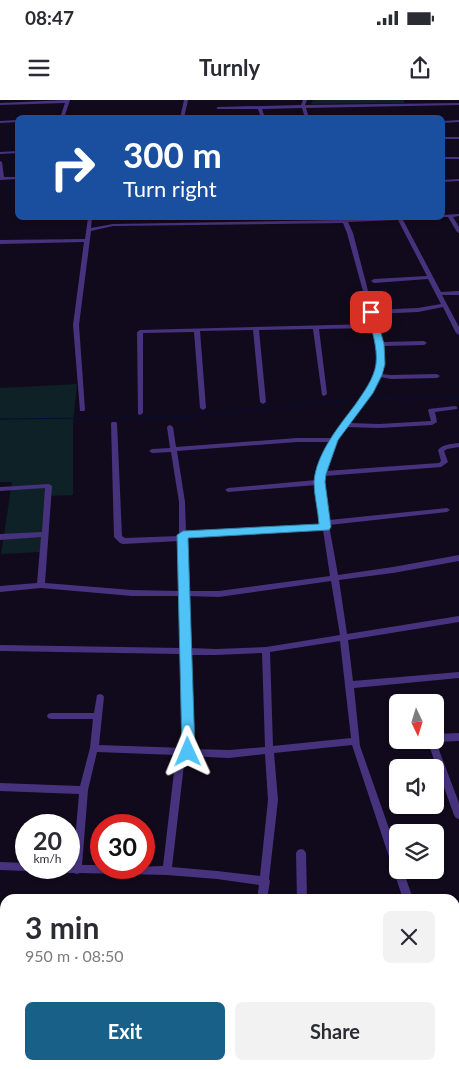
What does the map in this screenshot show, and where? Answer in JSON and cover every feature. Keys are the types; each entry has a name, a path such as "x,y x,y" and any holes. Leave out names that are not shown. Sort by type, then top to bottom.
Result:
{"street":[{"path":"183,115 186,100"},
{"path":"305,100 303,106 306,115"},
{"path":"0,104 68,101 63,115"},
{"path":"218,108 459,104"},
{"path":"260,107 261,115"},
{"path":"0,122 15,121"},
{"path":"445,122 459,121"},
{"path":"445,138 459,138"},
{"path":"0,153 15,152"},
{"path":"445,158 459,158"},
{"path":"0,162 1,179 15,178"},
{"path":"445,181 459,180"},
{"path":"445,216 459,215"},
{"path":"450,216 459,231"},
{"path":"82,410 76,325 90,220"},
{"path":"88,230 113,225 304,220"},
{"path":"343,220 350,233 380,344 381,364 378,375 368,393 333,440 320,478 325,525 344,636 355,740 382,826 406,894"},
{"path":"401,220 459,332"},
{"path":"0,242 87,240"},
{"path":"374,281 430,277"},
{"path":"439,294 459,293"},
{"path":"371,312 418,310 444,305"},
{"path":"140,413 140,332 375,326"},
{"path":"316,327 324,394"},
{"path":"256,329 263,402"},
{"path":"197,330 204,408"},
{"path":"380,344 424,343"},
{"path":"378,375 391,377 438,376"},
{"path":"343,425 379,426 432,423 434,422 432,410 455,408"},
{"path":"114,423 120,540 325,525 447,510"},
{"path":"167,871 185,752 186,651 182,502 170,427"},
{"path":"152,451 297,440 333,440"},
{"path":"228,490 441,465 445,462 442,450 445,446 459,445"},
{"path":"0,489 49,486 42,585"},
{"path":"0,537 45,534"},
{"path":"0,589 42,585 132,594 228,593 301,584 334,577 393,570 459,558"},
{"path":"0,648 186,651 266,650 459,619"},
{"path":"263,894 273,800 269,749 266,650"},
{"path":"350,685 459,675"},
{"path":"80,836 84,790 94,748 100,697"},
{"path":"52,716 98,716"},
{"path":"444,738 459,737"},
{"path":"94,748 229,754 355,740"},
{"path":"434,749 458,812"},
{"path":"0,787 84,790"},
{"path":"302,854 302,894"},
{"path":"0,866 15,867"},
{"path":"80,870 167,871 265,881"}],"green space":[{"path":"313,100 404,100 404,103 311,104"},
{"path":"77,384 73,423 73,495 46,496 41,552 1,554 12,482 0,482 0,388"}],"waterway":[{"path":"369,398 406,400 459,397"},
{"path":"0,419 185,417 356,399"}],"route":[{"path":"188,752 183,535 325,527 319,482 321,474 333,440 368,393 378,375 381,364 380,344 371,312"}]}
